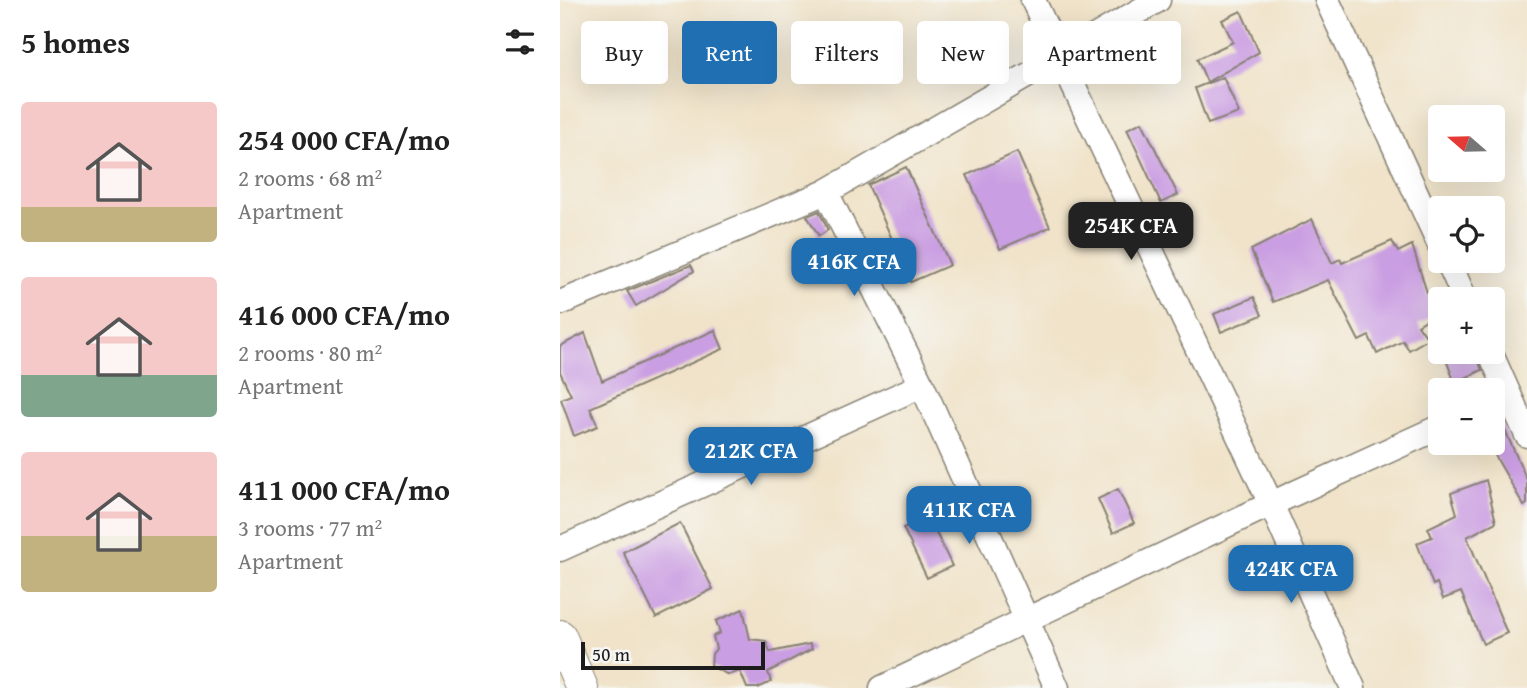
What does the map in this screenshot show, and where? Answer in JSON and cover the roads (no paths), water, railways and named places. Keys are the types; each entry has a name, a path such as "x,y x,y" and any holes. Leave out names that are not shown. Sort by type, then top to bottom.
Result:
{"street":[{"path":"1033,0 1043,21"},
{"path":"1122,21 1158,0"},
{"path":"1327,0 1428,219"},
{"path":"560,303 826,192 1023,78"},
{"path":"1072,84 1271,504 1353,688"},
{"path":"826,192 922,385 1056,688"},
{"path":"1495,364 1527,435"},
{"path":"560,549 922,385"},
{"path":"882,688 1428,432"},
{"path":"560,636 582,688"}]}
